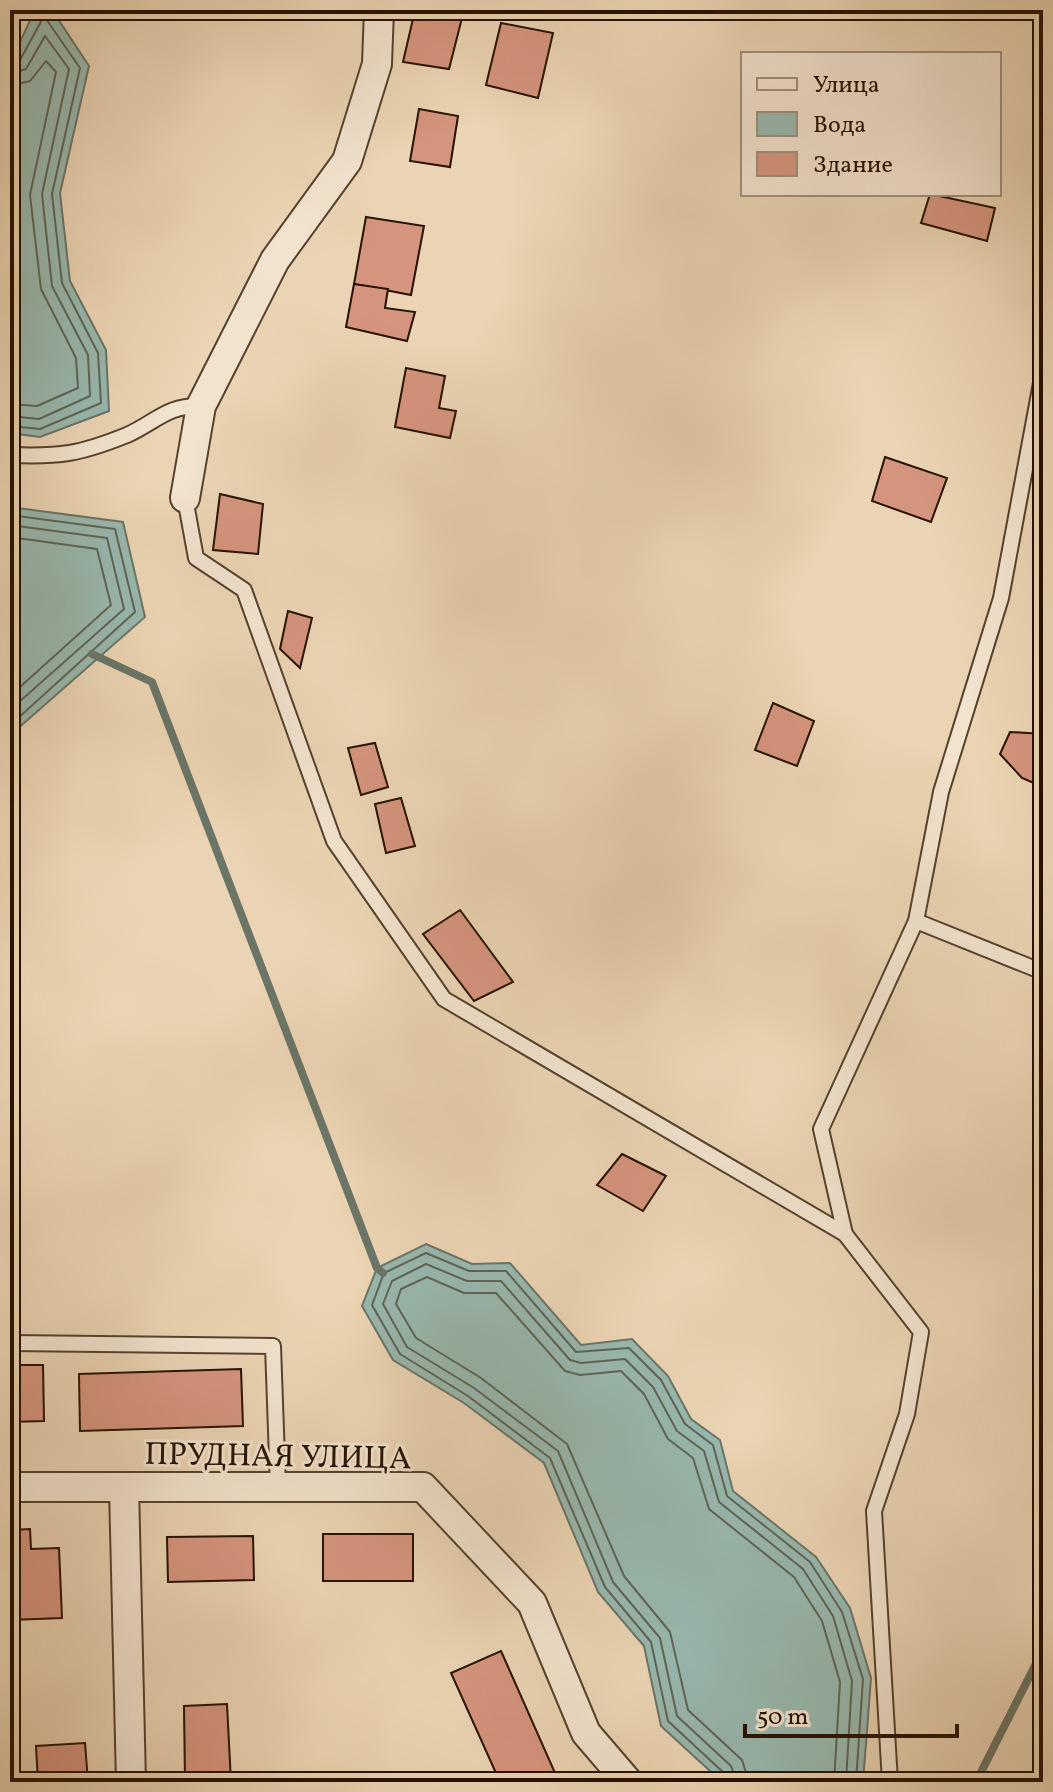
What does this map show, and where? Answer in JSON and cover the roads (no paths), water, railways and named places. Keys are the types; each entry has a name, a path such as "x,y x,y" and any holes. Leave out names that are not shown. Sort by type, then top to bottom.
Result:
{"street":[{"path":"185,498 201,406 275,260 347,161 377,64 379,10"},
{"name":"ПРУДНАЯ УЛИЦА","path":"10,1487 423,1487 532,1603 586,1733 628,1782"},
{"path":"124,1487 131,1782"}],"lane":[{"path":"845,1234 821,1129 916,921 941,792 1001,598 1043,372"},
{"path":"10,455 64,457 130,434 178,405 201,406"},
{"path":"185,498 196,558 244,590 334,841 444,999 845,1234 921,1332 907,1414 874,1511 890,1782"},
{"path":"916,921 1043,972"},
{"path":"10,1343 273,1346 278,1487"}],"water":[{"path":"35,10 52,10 89,66 60,193 70,281 106,350 109,411 40,437 10,433 10,63"},
{"path":"10,507 123,522 145,617 16,730 10,727"},
{"path":"426,1244 472,1264 510,1263 581,1345 632,1339 668,1376 691,1419 720,1440 733,1491 816,1557 850,1608 871,1678 863,1782 722,1782 661,1726 644,1646 598,1592 544,1463 464,1403 393,1360 362,1306 377,1268"}],"waterway":[{"path":"92,654 152,682 377,1268 383,1273"},
{"path":"976,1782 1043,1650"}]}
